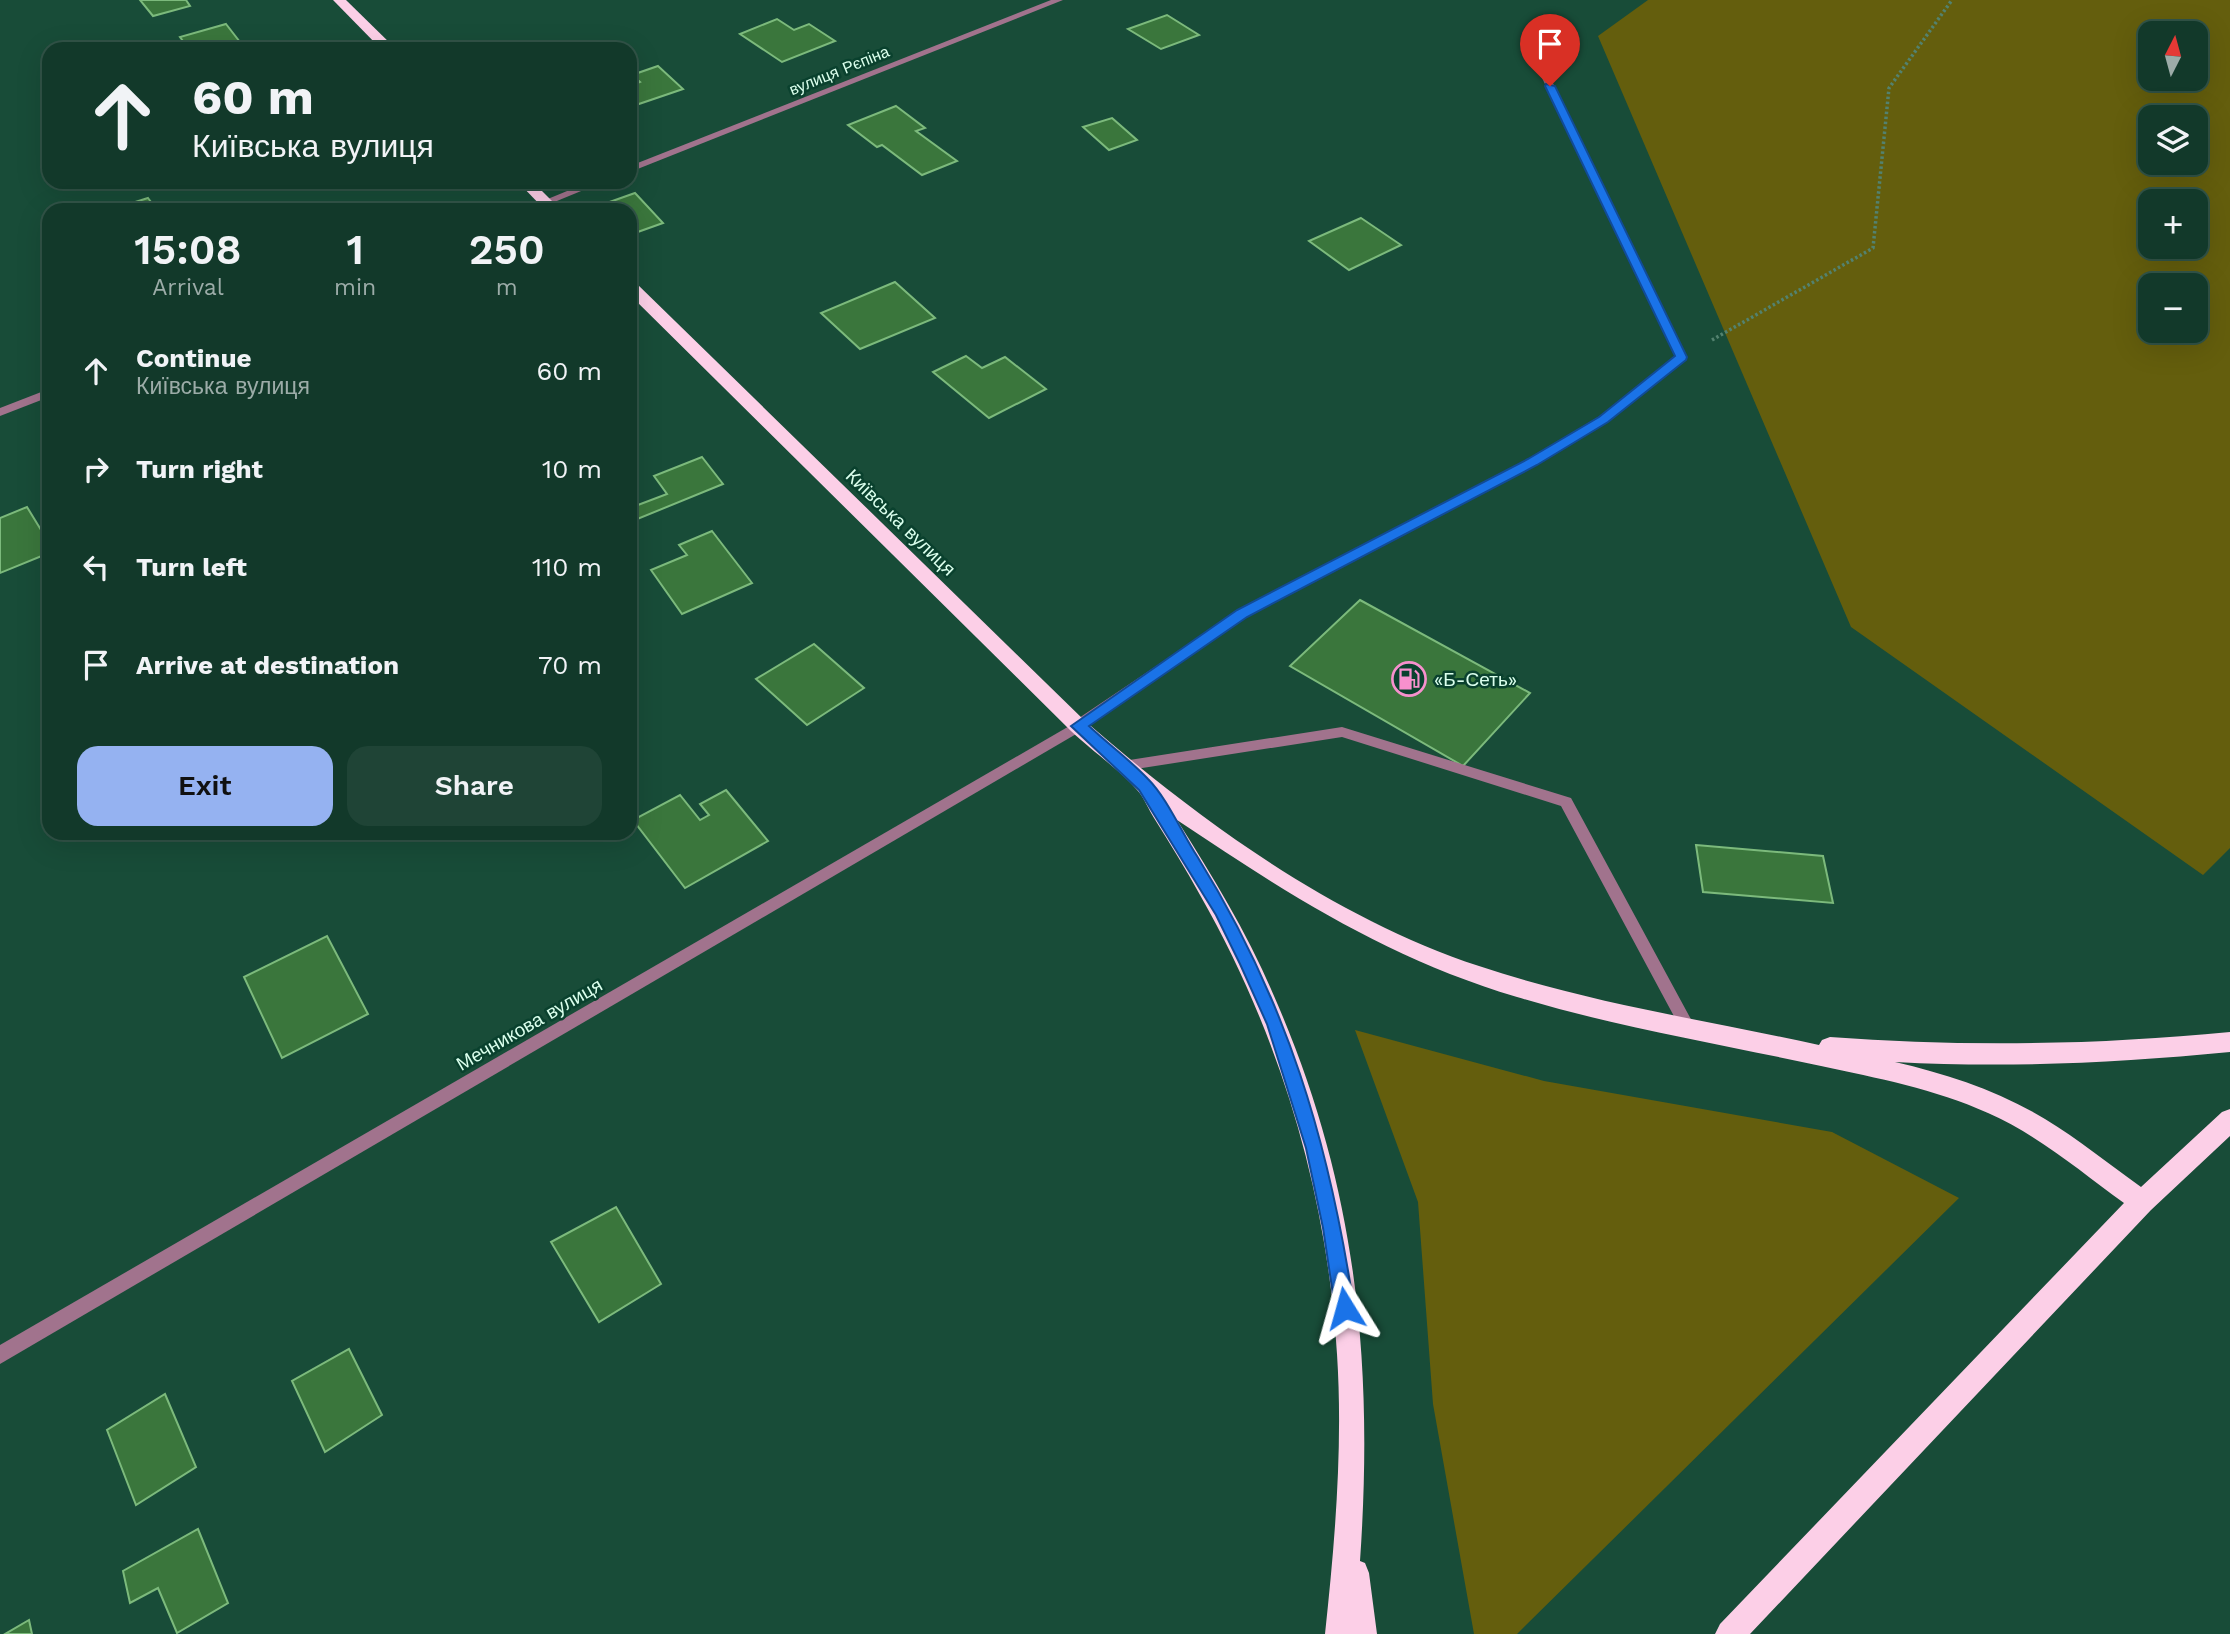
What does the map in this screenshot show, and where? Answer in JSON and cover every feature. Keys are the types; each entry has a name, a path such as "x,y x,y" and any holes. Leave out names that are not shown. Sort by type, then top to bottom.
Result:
{"highway":[{"path":"339,0 382,42"},
{"path":"531,189 546,203"},
{"name":"Київська вулиця","path":"637,293 1078,726 1145,785"},
{"path":"1145,785 1285,881 1346,916 1473,973 1618,1014 1934,1083 2020,1116 2142,1202"},
{"path":"1145,785 1222,910 1275,1024 1296,1082 1315,1148 1333,1228 1345,1308 1352,1399 1350,1490 1340,1634"},
{"path":"1688,1028 1789,1043 1946,1053 2091,1054 2230,1042"},
{"path":"1730,1634 2142,1202 2230,1120"},
{"path":"1350,1490 1362,1634"}],"street":[{"name":"вулиця Рєпіна","path":"637,166 1059,0"},
{"path":"1526,36 1681,357"},
{"path":"555,203 584,189"},
{"name":"Мечникова вулиця","path":"0,1355 1078,726 1242,614 1532,462 1604,419 1681,357"},
{"path":"0,412 42,396"},
{"path":"1124,766 1342,732 1566,802 1688,1028"}],"path":[{"path":"1681,357 1873,248 1889,88 1952,0"}],"shaded area":[{"path":"1648,0 2230,0 2230,848 2203,875 1851,627 1598,36"},
{"path":"1355,1030 1544,1081 1832,1132 1959,1198 1517,1634 1474,1634 1433,1404 1418,1202"}],"building":[{"path":"140,0 186,0 190,6 153,16"},
{"path":"1167,15 1199,35 1161,49 1128,29"},
{"path":"777,19 794,30 809,24 835,41 782,62 740,34"},
{"path":"226,24 240,42 184,42 180,37"},
{"path":"658,66 683,89 637,105 637,83 640,82 637,73"},
{"path":"896,106 925,128 916,131 957,161 922,175 882,145 877,147 848,125"},
{"path":"1112,118 1137,140 1109,150 1083,127"},
{"path":"635,193 663,223 637,232 637,203 607,203"},
{"path":"148,198 152,203 132,203"},
{"path":"1361,218 1401,245 1349,270 1309,241"},
{"path":"895,282 935,318 860,349 821,313"},
{"path":"966,356 982,368 1005,357 1046,389 989,418 933,372"},
{"path":"702,457 723,484 637,519 637,505 667,494 654,476"},
{"path":"27,507 42,532 42,556 0,573 0,518"},
{"path":"712,531 752,583 682,614 651,570 687,555 679,545"},
{"name":"«Б-Сеть»","path":"1360,600 1530,693 1463,766 1290,666"},
{"path":"814,644 864,688 807,725 756,679"},
{"path":"726,790 768,841 685,888 637,825 637,818 680,795 700,820 709,815 700,804"},
{"path":"1696,845 1823,856 1833,903 1703,892"},
{"path":"327,936 368,1014 282,1058 244,977"},
{"path":"616,1207 661,1284 599,1322 551,1242"},
{"path":"349,1349 382,1415 325,1452 292,1381"},
{"path":"165,1394 196,1467 136,1505 107,1430"},
{"path":"198,1529 228,1603 177,1633 158,1588 130,1603 123,1571"},
{"path":"29,1620 32,1634 5,1634"}],"place":[{"name":"«Б-Сеть»","path":"1409,679"}],"route":[{"path":"1345,1308 1333,1228 1315,1148 1296,1082 1249,964 1222,910 1145,785 1078,726 1242,614 1532,462 1604,419 1681,357 1550,86"}]}
